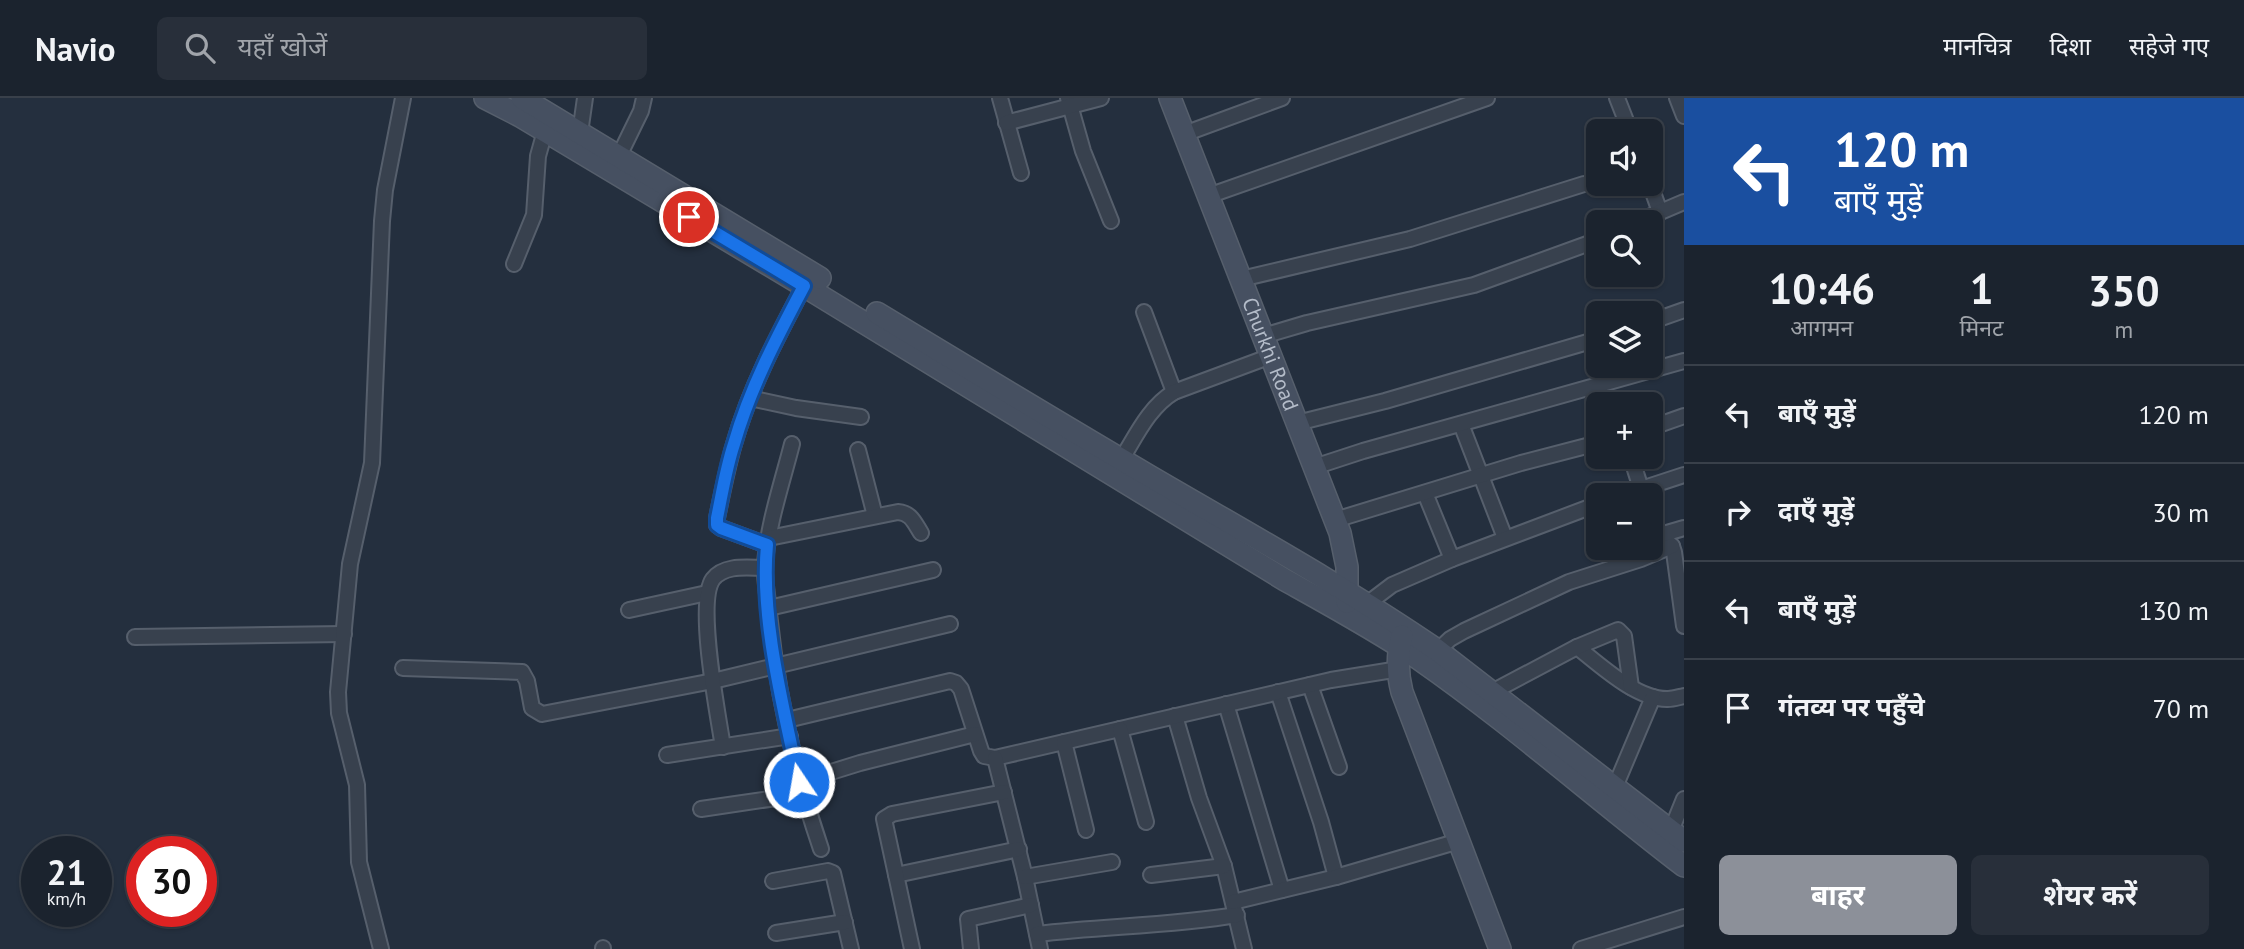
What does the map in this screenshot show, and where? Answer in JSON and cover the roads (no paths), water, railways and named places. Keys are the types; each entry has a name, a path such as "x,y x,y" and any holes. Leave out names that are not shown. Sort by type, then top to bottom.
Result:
{"street":[{"path":"382,949 359,862 357,785 339,713 338,692 350,564 372,463 382,220 385,190 403,98"},
{"path":"485,98 526,104 580,133 1121,460 1348,592 1367,604 1401,637 1492,692 1677,836 1684,799"},
{"path":"580,133 585,98"},
{"path":"619,156 644,98"},
{"path":"1000,98 1021,173"},
{"path":"1006,123 1069,102 1101,98"},
{"name":"Churkhi Road","path":"1170,98 1335,520 1344,551 1348,592 1345,613"},
{"path":"1184,134 1282,98"},
{"path":"1208,196 1487,98"},
{"path":"1618,98 1626,119"},
{"path":"1677,98 1684,116"},
{"path":"1069,102 1083,152 1111,222"},
{"path":"526,104 545,131 1285,580 1345,613 1401,637"},
{"path":"514,264 534,215 538,156 545,131"},
{"path":"1241,279 1410,239 1584,184"},
{"path":"1663,211 1684,202"},
{"path":"1263,336 1307,323 1474,285 1586,244"},
{"path":"804,286 768,354 733,444 717,525 768,541 875,516 905,512 921,533"},
{"path":"1663,317 1684,310"},
{"path":"1144,312 1174,392"},
{"path":"1297,423 1385,401 1586,342"},
{"path":"1121,460 1154,408 1174,392 1270,356"},
{"path":"1314,467 1684,361"},
{"path":"750,398 861,417"},
{"path":"1663,423 1684,416"},
{"path":"1461,424 1505,538"},
{"path":"792,444 768,541 765,568 776,666 801,788 821,849"},
{"path":"1335,520 1586,446"},
{"path":"858,450 875,516"},
{"path":"1663,484 1684,475"},
{"path":"1425,493 1452,559"},
{"path":"1367,604 1392,585 1505,538 1586,508"},
{"path":"1663,534 1684,528"},
{"path":"1663,538 1672,546 1680,564 1683,616"},
{"path":"1431,657 1464,631 1569,582 1672,546"},
{"path":"723,747 706,614 707,593 712,580 720,572 740,567 765,568"},
{"path":"769,608 933,570"},
{"path":"629,610 707,593"},
{"path":"403,668 522,673 527,681 532,708 542,714 713,681 950,624"},
{"path":"1492,692 1577,647 1618,630 1622,632 1631,687"},
{"path":"135,637 344,634"},
{"path":"1401,637 1399,670 1402,692 1459,841 1495,948"},
{"path":"1577,647 1631,687 1653,697 1669,700 1684,696"},
{"path":"1431,657 1477,701 1684,866"},
{"path":"787,720 950,681 956,683 961,690 985,756 995,758 1310,685 1399,670"},
{"path":"1310,685 1339,767"},
{"path":"1278,692 1321,822 1336,877"},
{"path":"1615,787 1653,697"},
{"path":"1226,704 1282,890"},
{"path":"1175,716 1199,798 1224,866 1244,949"},
{"path":"1120,729 1146,822"},
{"path":"701,809 801,788 860,762 975,734"},
{"path":"667,755 790,736"},
{"path":"1064,742 1086,830"},
{"path":"995,758 1039,942 1116,926 1168,924 1235,908 1282,890 1459,841"},
{"path":"912,949 884,819 1004,792"},
{"path":"896,875 1018,849"},
{"path":"1025,877 1112,862"},
{"path":"1151,875 1224,866"},
{"path":"773,881 828,871 833,873 851,949"},
{"path":"971,949 967,923 971,917 1031,905"},
{"path":"1581,949 1684,917"},
{"path":"776,933 845,922"}]}
